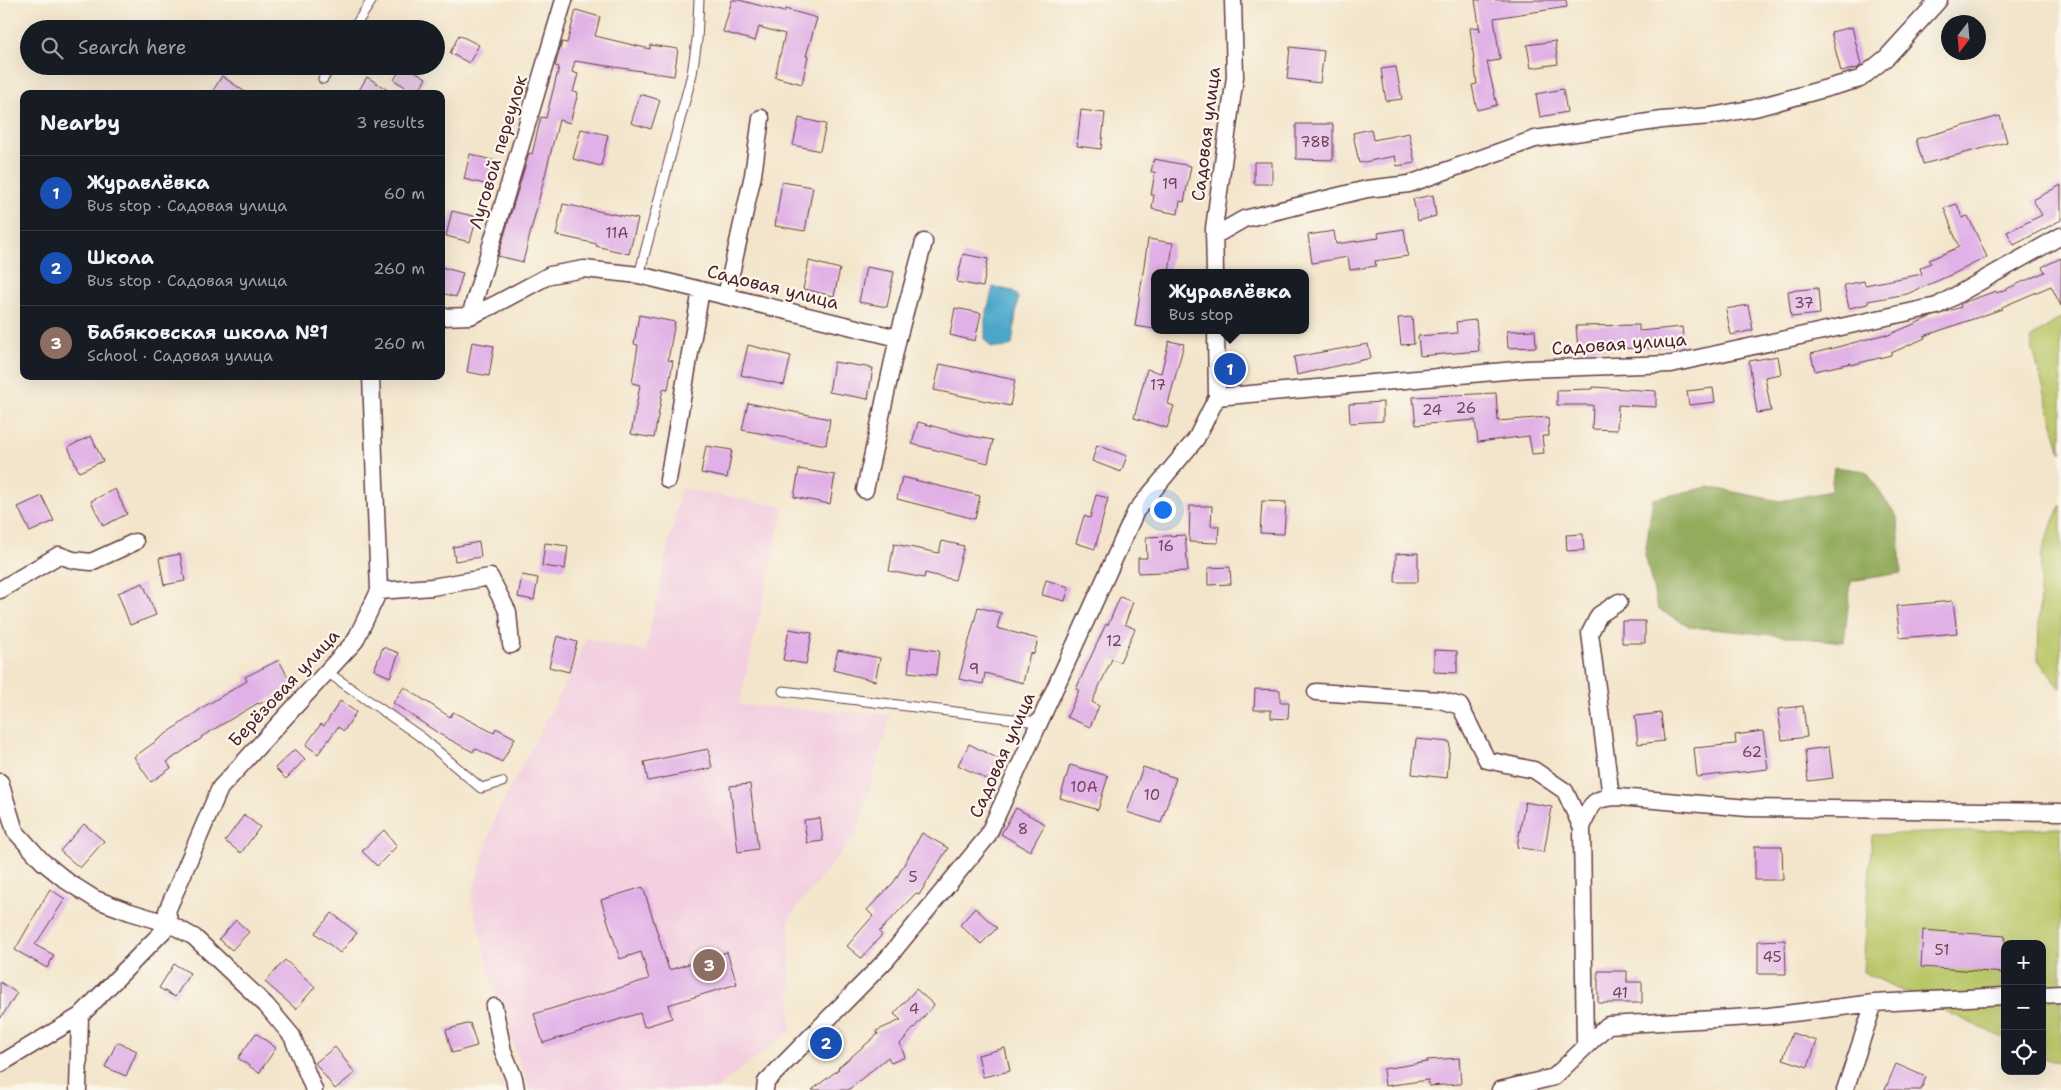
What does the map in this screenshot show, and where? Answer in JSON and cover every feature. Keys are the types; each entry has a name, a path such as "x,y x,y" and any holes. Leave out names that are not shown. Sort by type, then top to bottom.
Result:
{"street":[{"name":"Луговой переулок","path":"470,316 564,0"},
{"name":"Садовая улица","path":"1215,269 1214,236 1235,77 1234,0"},
{"path":"1214,236 1244,220 1367,189 1409,184 1535,139 1662,120 1711,116 1755,108 1860,78 1887,57 1940,0"},
{"path":"726,296 753,175 761,118"},
{"name":"Садовая улица","path":"1218,397 1527,369 1671,364 1937,306 2061,236"},
{"path":"865,490 898,338 924,242"},
{"path":"445,317 470,316 550,275 584,269 639,274"},
{"name":"Садовая улица","path":"639,274 898,338"},
{"path":"668,480 701,290"},
{"name":"Садовая улица","path":"763,1087 887,959 987,837 1136,511 1196,439 1218,397 1216,334"},
{"name":"Берёзовая улица","path":"170,924 167,911 220,788 356,641 379,591 371,380"},
{"path":"0,590 59,555 73,560 91,562 136,542"},
{"path":"379,591 432,587 490,577 508,612 511,645"},
{"path":"1611,797 1590,633 1599,615 1619,602"},
{"path":"1316,692 1440,700 1460,706 1487,760 1534,770 1564,791 1582,828"},
{"path":"0,782 15,831 42,861 68,882 95,899 170,924 194,937 266,1005 292,1036 314,1090"},
{"path":"1585,1047 1582,828 1590,806 1600,798 1611,797 1748,808 2061,812"},
{"path":"0,1064 80,1016 170,924"},
{"path":"2046,995 2061,994"},
{"path":"1500,1090 1554,1077 1608,1025 1769,1016 1874,1003 2001,996"},
{"path":"1845,1090 1874,1003"},
{"path":"494,1007 503,1050 514,1078 516,1090"},
{"path":"78,1090 80,1016"}],"lane":[{"path":"359,20 372,0"},
{"path":"639,274 692,74 697,40 698,0"},
{"path":"323,79 325,75"},
{"path":"327,672 421,737 481,788 502,782"},
{"path":"783,691 1038,722"}],"shaded area":[{"path":"681,488 784,507 739,705 890,715 857,832 789,918 791,1031 714,1090 530,1090 495,992 471,898 496,815 566,683 586,638 645,652"}],"green space":[{"path":"2061,317 2061,453 2030,339"},
{"path":"1834,467 1866,471 1898,518 1901,573 1851,581 1844,642 1691,627 1658,609 1645,554 1653,499 1708,487 1780,501 1831,491"},
{"path":"2061,505 2061,689 2038,660 2041,556 2053,521"},
{"path":"2061,828 2061,1064 2046,1058 2046,940 2001,940 2001,1037 1863,972 1872,835"}],"water":[{"path":"993,287 1013,291 1018,297 1012,345 1002,348 991,347 985,340 985,320"}],"building":[{"path":"732,0 739,0 784,12 785,9 817,18 806,56 808,56 802,84 775,77 785,34 759,27 755,41 723,32"},
{"path":"1475,0 1566,0 1567,7 1494,18 1500,60 1487,62 1497,105 1477,110 1472,85 1477,84 1470,28 1479,27 1480,31"},
{"path":"576,10 600,17 595,36 650,49 650,45 678,49 674,76 575,61 572,72 578,74 573,92 578,93 570,123 559,120 523,262 498,256 529,153 532,154 541,117 546,118 559,67 555,66 562,42 567,43"},
{"path":"1852,27 1861,65 1858,68 1841,72 1831,32"},
{"path":"459,35 479,45 469,63 450,53"},
{"path":"1555,41 1558,64 1531,68 1527,45"},
{"path":"1290,47 1324,51 1320,83 1287,79"},
{"path":"1396,67 1402,99 1386,101 1381,69"},
{"path":"397,75 421,75 426,78 419,90 410,90 394,80"},
{"path":"222,76 242,90 213,90"},
{"path":"367,77 388,90 359,90"},
{"path":"1563,89 1567,112 1540,117 1536,94"},
{"path":"640,94 660,100 651,129 631,123"},
{"path":"1081,110 1105,113 1101,149 1077,146"},
{"path":"2000,116 2007,142 1923,164 1916,139"},
{"path":"799,118 826,124 820,151 793,145"},
{"path":"1296,124 1333,124 1333,160 1296,159"},
{"path":"581,129 608,135 601,166 573,159"},
{"path":"1371,129 1373,140 1409,133 1415,163 1397,166 1395,156 1359,163 1353,133"},
{"path":"470,154 495,161 489,185 464,179"},
{"path":"1154,159 1191,166 1184,202 1180,201 1178,214 1152,209 1154,195 1151,195 1155,172 1151,172"},
{"path":"1254,162 1272,162 1272,184 1254,184"},
{"path":"782,182 813,187 805,231 775,226"},
{"path":"2061,185 2061,220 2014,245 2007,232 2042,215 2033,200"},
{"path":"1433,195 1436,216 1418,221 1413,199"},
{"path":"563,204 638,219 629,254 596,246 597,244 556,235"},
{"path":"1957,204 1962,218 1968,216 1987,257 1907,294 1868,301 1868,304 1849,308 1844,285 1864,281 1865,285 1922,274 1920,268 1931,263 1929,260 1959,247 1944,208"},
{"path":"452,211 477,217 470,242 446,236"},
{"path":"1404,229 1408,256 1375,261 1376,266 1350,270 1348,257 1312,263 1308,235 1334,231 1336,244 1379,238 1378,233"},
{"path":"1148,239 1173,243 1170,269 1151,269 1151,328 1135,326"},
{"path":"963,254 988,259 983,287 957,282"},
{"path":"2061,258 2061,306 2051,286 2002,307 2002,309 1924,336 1925,338 1891,353 1891,355 1851,365 1851,363 1815,371 1811,354 1886,334 1886,336 1928,318 1961,307 1960,305 1965,302 1996,291 1997,293 2045,272 2042,267"},
{"path":"809,261 840,269 834,296 803,289"},
{"path":"866,267 894,272 887,307 859,302"},
{"path":"445,268 463,273 456,297 445,294"},
{"path":"1818,288 1820,314 1791,317 1788,291"},
{"path":"1748,305 1753,330 1731,335 1726,309"},
{"path":"955,308 981,313 975,341 950,335"},
{"path":"639,315 675,322 668,360 673,361 668,390 663,389 654,438 631,434 640,385 632,383 638,345 634,344"},
{"path":"1412,317 1414,344 1401,345 1398,318"},
{"path":"1476,320 1479,351 1420,356 1418,336 1457,333 1456,322"},
{"path":"1639,325 1639,331 1682,327 1684,345 1654,348 1578,349 1576,326"},
{"path":"1535,330 1536,347 1508,348 1507,331"},
{"path":"1169,341 1184,344 1168,404 1174,406 1167,428 1134,418 1147,369 1161,373"},
{"path":"472,342 494,346 489,376 467,372"},
{"path":"1368,344 1371,358 1297,375 1294,357"},
{"path":"748,345 791,356 784,385 741,375"},
{"path":"1778,356 1781,374 1765,377 1771,411 1757,413 1749,361"},
{"path":"834,362 873,368 868,399 829,392"},
{"path":"940,364 1015,380 1010,406 934,390"},
{"path":"1593,387 1656,391 1656,407 1618,405 1617,430 1592,429 1593,405 1557,405 1557,390 1593,389"},
{"path":"1713,388 1715,402 1689,405 1687,391"},
{"path":"1496,393 1498,421 1548,417 1549,436 1542,436 1544,453 1532,454 1529,436 1478,442 1475,420 1416,425 1413,397"},
{"path":"1383,402 1383,421 1350,423 1349,404"},
{"path":"748,403 830,419 826,445 742,430"},
{"path":"918,422 965,435 993,440 988,463 912,444"},
{"path":"91,436 103,461 79,472 68,447"},
{"path":"1097,445 1127,456 1121,472 1092,461"},
{"path":"706,446 732,450 727,478 701,473"},
{"path":"799,469 835,475 830,504 794,497"},
{"path":"902,477 980,496 975,519 897,499"},
{"path":"115,489 127,514 103,526 91,501"},
{"path":"1096,495 1108,498 1095,549 1076,543 1084,516 1090,518"},
{"path":"42,496 54,521 30,532 18,507"},
{"path":"1262,501 1286,502 1284,534 1260,533"},
{"path":"1190,506 1212,506 1211,526 1219,526 1218,543 1189,542"},
{"path":"1583,534 1584,550 1567,551 1566,535"},
{"path":"1185,535 1188,571 1138,573 1138,558 1147,558 1146,537"},
{"path":"942,541 964,546 955,580 925,573 924,578 889,571 894,544 939,553"},
{"path":"479,542 481,557 455,561 453,547"},
{"path":"545,543 568,546 565,569 542,566"},
{"path":"1418,553 1418,582 1395,582 1396,554"},
{"path":"180,554 185,581 164,585 159,558"},
{"path":"1230,567 1231,584 1208,585 1208,568"},
{"path":"522,575 538,578 534,600 518,597"},
{"path":"1046,580 1069,587 1065,601 1042,595"},
{"path":"143,583 156,615 130,625 118,593"},
{"path":"1120,597 1133,602 1125,624 1135,629 1120,662 1112,659 1092,702 1099,706 1090,727 1067,717 1079,690 1076,689"},
{"path":"1953,601 1957,633 1900,638 1896,606"},
{"path":"978,607 1001,613 997,628 1038,639 1034,654 1030,653 1023,683 985,673 983,684 959,679"},
{"path":"1622,621 1645,621 1645,643 1622,643"},
{"path":"789,629 812,633 806,664 783,660"},
{"path":"557,636 577,642 569,672 549,667"},
{"path":"383,647 399,653 390,677 374,670"},
{"path":"911,647 939,651 936,675 908,672"},
{"path":"838,650 880,658 875,681 833,670"},
{"path":"1434,650 1457,651 1457,673 1434,672"},
{"path":"279,660 293,687 258,703 201,737 167,762 171,768 151,782 134,757 205,706 247,681 245,677"},
{"path":"404,687 450,717 453,712 494,733 496,728 515,738 502,762 475,748 473,752 441,735 393,703"},
{"path":"1255,689 1280,690 1280,702 1289,702 1288,719 1271,718 1271,710 1254,710"},
{"path":"340,701 356,712 344,731 338,727 318,754 306,745 321,724 324,726"},
{"path":"1803,706 1807,737 1782,740 1778,709"},
{"path":"1661,713 1664,741 1638,744 1635,716"},
{"path":"1763,731 1768,769 1697,777 1694,748 1736,744 1735,735"},
{"path":"1416,739 1450,742 1447,778 1412,774"},
{"path":"969,744 1001,760 990,781 958,765"},
{"path":"1829,747 1833,778 1808,781 1805,750"},
{"path":"295,749 305,759 286,779 275,768"},
{"path":"708,749 712,768 648,781 644,762"},
{"path":"1070,765 1108,776 1098,810 1060,798"},
{"path":"1143,767 1176,778 1161,823 1127,812"},
{"path":"750,784 758,849 738,852 730,786"},
{"path":"1525,802 1552,807 1544,852 1517,847"},
{"path":"1016,808 1045,824 1030,851 1001,834"},
{"path":"244,815 260,827 241,853 225,841"},
{"path":"820,818 823,841 807,843 804,820"},
{"path":"84,824 104,841 80,868 60,851"},
{"path":"384,830 397,846 377,866 362,851"},
{"path":"922,833 948,848 919,895 916,893 879,932 882,935 861,958 847,946 873,916 867,910 894,882"},
{"path":"1755,846 1782,846 1783,880 1755,880"},
{"path":"643,887 669,970 727,952 737,984 668,1005 672,1018 644,1027 640,1013 543,1043 534,1014 649,979 641,952 620,959 601,900"},
{"path":"50,889 65,899 35,945 54,955 47,968 15,950"},
{"path":"975,908 997,928 981,944 960,925"},
{"path":"332,913 357,933 340,953 315,933"},
{"path":"236,920 249,932 232,950 219,939"},
{"path":"1923,930 2005,936 2005,940 2001,940 2001,973 1921,967"},
{"path":"1785,940 1786,974 1758,974 1758,941"},
{"path":"285,960 315,987 296,1009 265,982"},
{"path":"174,964 190,973 175,997 159,988"},
{"path":"1598,971 1627,971 1627,982 1642,982 1642,1003 1598,1003"},
{"path":"0,982 17,993 0,1019"},
{"path":"916,989 934,1005 900,1044 905,1057 891,1063 888,1057 848,1090 812,1090 878,1034 876,1031 901,1020 894,1014"},
{"path":"470,1023 477,1046 452,1053 446,1030"},
{"path":"256,1033 276,1048 259,1073 238,1058"},
{"path":"1792,1033 1817,1041 1808,1067 1783,1059"},
{"path":"117,1042 137,1051 126,1076 105,1067"},
{"path":"335,1047 355,1073 335,1089 315,1063"},
{"path":"1005,1048 1010,1071 983,1077 978,1055"},
{"path":"1459,1058 1461,1084 1429,1086 1428,1080 1385,1086 1383,1069 1427,1062 1427,1060"},
{"path":"1896,1064 1926,1077 1921,1090 1885,1090"}],"place":[{"name":"Журавлёвка","path":"1230,369"},
{"name":"Бабяковская школа №1","path":"709,965"},
{"name":"Школа","path":"826,1043"}]}
